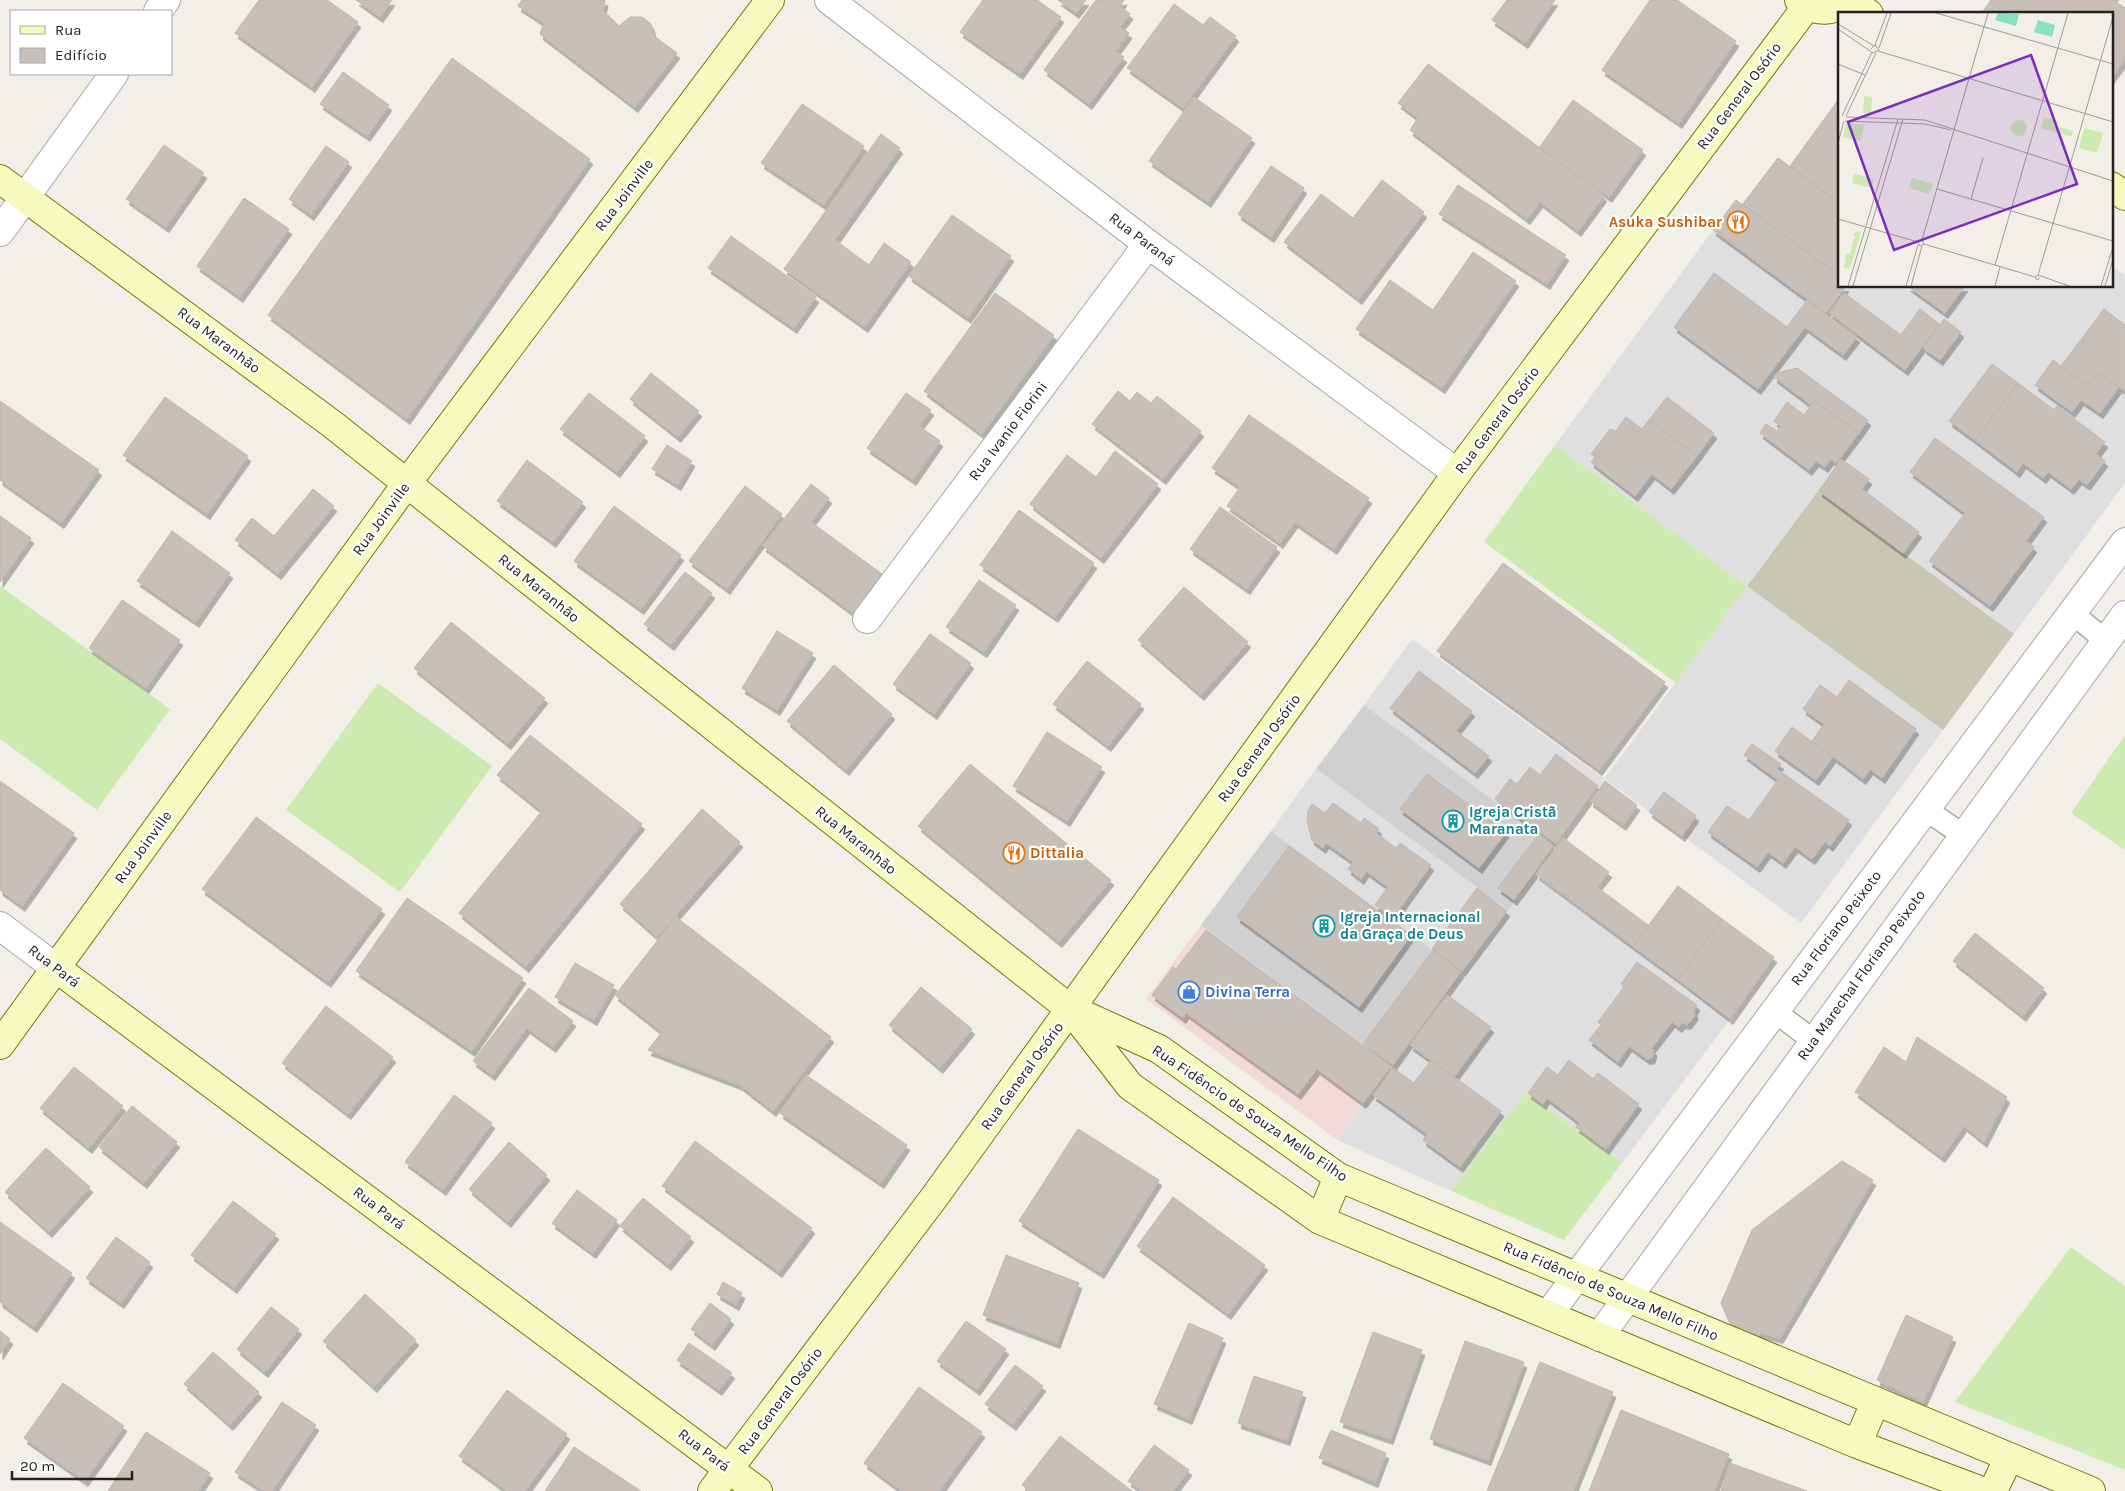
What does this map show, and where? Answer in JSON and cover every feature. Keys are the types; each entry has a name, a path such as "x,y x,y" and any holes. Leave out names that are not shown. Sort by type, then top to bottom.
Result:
{"street":[{"name":"Rua Joinville","path":"0,1045 407,483 770,0"},
{"name":"Rua Paraná","path":"829,0 1148,244 1457,473"},
{"path":"1803,3 1818,10 1829,10 1841,6 1850,0 1866,12"},
{"name":"Rua General Osório","path":"712,1491 933,1199 1457,473 1803,3"},
{"path":"0,232 113,75"},
{"name":"Rua Maranhão","path":"0,179 332,424 1070,1009"},
{"path":"2112,187 2125,196"},
{"name":"Rua Ivanio Fiorini","path":"868,618 1148,244"},
{"name":"Rua Floriano Peixoto","path":"1548,1315 2125,542"},
{"name":"Rua Marechal Floriano Peixoto","path":"1599,1337 2125,615"},
{"name":"Rua Pará","path":"0,926 758,1491"},
{"path":"1070,1009 1130,1086 1320,1220 1857,1444 1982,1491"},
{"name":"Rua Fidêncio de Souza Mello Filho","path":"1070,1009 1159,1048 1338,1177 2091,1491"},
{"path":"1320,1220 1338,1177"},
{"path":"1857,1444 1876,1402"},
{"path":"1993,1491 2009,1457"}],"lane":[{"path":"2072,613 2106,641"},
{"path":"1924,810 1964,835"},
{"path":"1774,1011 1814,1041"}],"shaded area":[{"path":"1713,230 1827,313 1846,288 2112,288 2112,267 2125,276 2125,483 2014,634 1818,491 1747,585 1943,730 1801,923 1605,779 1556,846 1364,705 1412,639 1604,779 1747,586 1555,445"},
{"path":"1818,491 2014,634 1943,730 1747,586"},
{"path":"1364,705 1556,846 1508,910 1316,769"},
{"path":"1316,769 1508,910 1533,875 1730,1019 1622,1163 1525,1092 1451,1191 1337,1140 1463,972 1271,831"},
{"path":"1271,831 1463,972 1392,1066 1201,925"},
{"path":"1201,925 1392,1066 1337,1140 1146,999"}],"green space":[{"path":"1555,445 1747,586 1676,683 1484,542"},
{"path":"0,586 170,709 97,810 0,739"},
{"path":"378,683 492,766 400,892 286,810"},
{"path":"2125,735 2125,850 2071,813"},
{"path":"1525,1092 1622,1163 1564,1240 1451,1191"},
{"path":"2071,1247 2125,1286 2125,1470 1955,1402"}],"building":[{"path":"259,0 327,0 358,22 312,87 235,33"},
{"path":"356,0 392,0 380,17"},
{"path":"522,0 605,0 603,10 619,26 630,17 642,17 651,24 654,36 677,53 635,107 540,34 544,23 518,6"},
{"path":"983,0 1037,0 1061,17 1020,74 960,32"},
{"path":"1058,0 1086,0 1076,13"},
{"path":"1096,0 1124,0 1120,6 1130,14 1120,27 1129,33 1116,51 1124,57 1089,104 1044,70"},
{"path":"1507,0 1555,0 1525,43 1492,20"},
{"path":"1650,0 1677,0 1736,41 1679,123 1602,70"},
{"path":"1991,0 2119,0 2117,3 2125,8 2125,59 2112,77 2112,12 1982,12"},
{"path":"1174,4 1203,25 1210,17 1236,36 1183,108 1127,68"},
{"path":"452,58 590,159 407,419 268,315"},
{"path":"1428,64 1604,196 1578,231 1540,202 1527,219 1410,130 1418,118 1398,103"},
{"path":"343,72 389,105 367,136 320,104"},
{"path":"1194,97 1252,138 1208,202 1149,161"},
{"path":"1573,100 1643,150 1609,197 1539,148"},
{"path":"1838,100 1838,202 1790,166"},
{"path":"802,104 864,146 824,205 761,163"},
{"path":"881,134 900,148 835,240 869,265 884,243 911,262 865,327 784,269"},
{"path":"164,145 204,173 166,227 126,199"},
{"path":"326,146 349,162 311,215 289,199"},
{"path":"1778,158 1838,202 1838,270 1836,273 1743,205"},
{"path":"1778,158 1838,202 1838,210 1807,252 1819,260 1796,291 1720,234"},
{"path":"1271,166 1304,188 1271,237 1238,214"},
{"path":"1382,180 1424,212 1359,299 1284,242 1321,194 1353,218"},
{"path":"1458,185 1566,255 1547,284 1439,214"},
{"path":"244,198 289,229 240,297 197,266"},
{"path":"1736,200 1838,274 1838,288 1845,288 1826,313 1713,230"},
{"path":"952,215 1011,256 968,318 909,276"},
{"path":"731,236 816,297 794,328 708,268"},
{"path":"1473,252 1516,281 1442,388 1356,329 1390,280 1433,310"},
{"path":"1714,273 1787,327 1807,300 1857,337 1843,355 1805,327 1758,389 1674,327"},
{"path":"1911,288 1964,288 1945,313"},
{"path":"995,293 1054,335 982,434 924,391"},
{"path":"1844,293 1901,335 1920,309 1939,324 1905,370 1829,313"},
{"path":"2104,309 2125,325 2125,391 2098,372 2088,386 2061,366"},
{"path":"1944,319 1961,332 1940,360 1923,348"},
{"path":"2053,360 2088,386 2098,372 2119,387 2100,413 2081,400 2072,412 2035,385"},
{"path":"1992,364 2018,383 1975,440 1949,421"},
{"path":"1797,368 1868,420 1859,433 1814,401 1811,405 1774,377 1777,373"},
{"path":"651,373 699,411 678,437 630,399"},
{"path":"2018,383 2054,410 2057,406 2105,442 2096,454 2105,461 2087,485 2079,479 2071,489 2048,472 2043,478 2023,463 2017,472 1975,440"},
{"path":"1118,391 1130,401 1137,392 1151,403 1157,396 1201,431 1163,479 1092,424"},
{"path":"589,393 645,436 617,472 560,429"},
{"path":"906,393 931,410 919,426 940,441 913,480 867,448"},
{"path":"165,397 248,456 207,514 123,455"},
{"path":"1667,397 1714,433 1697,456 1649,420"},
{"path":"0,401 99,470 61,523 0,480"},
{"path":"1814,401 1859,433 1836,463 1831,459 1825,467 1816,461 1809,470 1760,433 1766,424 1777,431 1781,426 1774,421 1787,402 1804,415"},
{"path":"1249,415 1369,498 1334,549 1295,522 1280,543 1227,506 1240,487 1212,468"},
{"path":"1626,417 1642,429 1649,420 1697,456 1671,489 1652,474 1635,496 1591,462 1595,457 1591,454 1610,429 1616,431"},
{"path":"1935,438 2044,517 2026,541 2034,547 1990,606 1929,561 1965,513 1910,472"},
{"path":"667,445 692,461 678,485 652,469"},
{"path":"1115,451 1158,484 1101,558 1030,504 1067,455 1096,477"},
{"path":"1841,459 1869,479 1862,489 1919,532 1903,553 1819,491"},
{"path":"527,460 583,502 553,542 497,501"},
{"path":"811,484 829,498 811,522 882,574 853,613 763,546"},
{"path":"745,486 782,514 727,589 689,561"},
{"path":"313,489 334,506 278,574 235,540 252,518 274,536"},
{"path":"614,506 681,555 641,609 574,561"},
{"path":"1220,507 1277,547 1247,589 1190,549"},
{"path":"1019,510 1094,563 1055,617 980,565"},
{"path":"0,516 31,538 0,582"},
{"path":"172,531 230,573 196,622 137,581"},
{"path":"1503,563 1665,682 1599,770 1437,651"},
{"path":"685,572 712,593 671,645 644,624"},
{"path":"979,580 1016,605 984,652 946,627"},
{"path":"1184,587 1248,642 1201,695 1138,640"},
{"path":"122,600 180,640 146,688 89,648"},
{"path":"451,622 545,698 508,744 414,668"},
{"path":"777,631 813,653 777,710 742,688"},
{"path":"930,634 971,663 934,714 893,684"},
{"path":"1087,661 1141,704 1108,746 1053,704"},
{"path":"834,665 892,714 846,770 787,721"},
{"path":"1419,671 1472,711 1456,731 1489,756 1475,773 1390,708"},
{"path":"1849,680 1916,729 1882,778 1870,769 1863,779 1812,741 1824,724 1803,709 1820,685 1837,697"},
{"path":"1792,727 1833,757 1816,780 1775,751"},
{"path":"1047,732 1102,767 1067,821 1013,786"},
{"path":"530,735 642,824 526,967 459,913 542,811 497,775"},
{"path":"1752,744 1781,764 1777,769 1849,820 1830,846 1825,842 1812,859 1795,847 1783,863 1768,852 1757,867 1708,832 1727,806 1749,820 1778,780 1744,755"},
{"path":"1556,754 1598,786 1556,844 1495,799 1510,779 1517,784 1530,767 1540,775"},
{"name":"Dittalia","path":"970,764 1111,880 1059,942 918,826"},
{"name":"Igreja Cristã Maranata","path":"1427,774 1506,832 1479,868 1400,809"},
{"path":"0,781 74,833 22,906 0,890"},
{"path":"1605,781 1637,805 1623,825 1590,801"},
{"path":"1664,792 1696,816 1682,836 1649,812"},
{"path":"1333,803 1361,823 1364,818 1379,829 1376,833 1396,848 1400,843 1431,865 1393,918 1375,905 1388,887 1366,871 1361,879 1348,869 1353,862 1326,843 1323,848 1312,840 1307,820 1308,811 1312,804 1325,813"},
{"path":"702,809 740,842 657,937 620,904"},
{"path":"256,817 382,909 328,982 202,889"},
{"path":"1539,834 1554,846 1514,900 1498,888"},
{"path":"1563,838 1609,872 1597,887 1648,925 1633,946 1536,874"},
{"name":"Igreja Internacional da Graça de Deus","path":"1289,846 1411,935 1359,1007 1237,917"},
{"path":"1678,886 1722,919 1678,979 1633,946"},
{"path":"1477,888 1507,911 1462,971 1432,949"},
{"path":"407,898 523,978 472,1051 356,971"},
{"path":"676,917 831,1037 773,1111 740,1085 648,1050 662,1032 615,995"},
{"path":"1722,919 1774,957 1730,1019 1678,979"},
{"path":"1206,930 1391,1066 1363,1103 1317,1069 1298,1094 1186,1013 1183,1018 1152,995 1173,967 1176,969"},
{"path":"1975,933 2044,988 2023,1016 1953,961"},
{"path":"1433,950 1461,972 1393,1065 1363,1044"},
{"path":"1637,962 1697,1005 1694,1010 1695,1015 1688,1024 1682,1023 1679,1027 1672,1022 1651,1049 1654,1050 1652,1058 1647,1059 1629,1046 1618,1062 1589,1040 1601,1025 1598,1022 1624,987 1621,984"},
{"path":"575,963 614,985 594,1020 555,997"},
{"path":"921,987 972,1029 940,1068 889,1025"},
{"path":"529,988 573,1021 553,1047 527,1028 492,1075 473,1061"},
{"path":"1447,995 1491,1027 1454,1077 1410,1045"},
{"path":"326,1006 393,1057 348,1114 282,1063"},
{"path":"1917,1037 2007,1097 1984,1142 1964,1126 1942,1157 1855,1092 1884,1047 1906,1062"},
{"path":"1431,1060 1501,1111 1460,1167 1423,1140 1427,1134 1373,1095 1393,1068 1414,1083"},
{"path":"1569,1060 1593,1079 1598,1073 1639,1104 1606,1149 1576,1127 1580,1123 1547,1098 1543,1104 1528,1093 1547,1067 1558,1075"},
{"path":"74,1067 123,1106 89,1148 40,1108"},
{"path":"806,1075 907,1145 881,1183 780,1113"},
{"path":"454,1095 492,1123 443,1190 405,1162"},
{"path":"132,1106 177,1142 144,1183 99,1147"},
{"path":"1078,1129 1159,1180 1101,1273 1019,1221"},
{"path":"695,1141 812,1228 779,1272 662,1186"},
{"path":"509,1142 547,1175 508,1222 469,1189"},
{"path":"46,1148 90,1187 49,1232 5,1192"},
{"path":"1842,1161 1873,1180 1780,1338 1761,1333 1755,1342 1734,1333 1721,1303 1752,1230"},
{"path":"577,1190 617,1220 593,1253 552,1223"},
{"path":"1173,1197 1265,1265 1228,1314 1137,1246"},
{"path":"643,1198 691,1237 668,1265 620,1226"},
{"path":"233,1201 276,1234 234,1288 191,1255"},
{"path":"0,1222 72,1273 34,1327 0,1302"},
{"path":"116,1237 150,1262 121,1303 86,1278"},
{"path":"1006,1255 1079,1283 1057,1343 983,1315"},
{"path":"723,1282 742,1293 736,1305 717,1294"},
{"path":"365,1294 416,1340 374,1387 323,1341"},
{"path":"710,1303 731,1319 712,1345 691,1329"},
{"path":"271,1307 299,1329 265,1372 237,1349"},
{"path":"1906,1315 1953,1337 1923,1402 1877,1380"},
{"path":"966,1321 1006,1349 977,1390 937,1361"},
{"path":"1189,1323 1223,1338 1189,1419 1154,1404"},
{"path":"0,1331 10,1339 0,1354"},
{"path":"1373,1332 1422,1350 1390,1439 1340,1422"},
{"path":"1465,1341 1524,1362 1488,1460 1430,1439"},
{"path":"689,1343 732,1373 719,1390 677,1360"},
{"path":"213,1352 259,1392 230,1425 184,1384"},
{"path":"1540,1362 1613,1392 1573,1491 1487,1491"},
{"path":"1015,1365 1043,1386 1013,1425 985,1404"},
{"path":"1254,1376 1303,1392 1287,1440 1238,1423"},
{"path":"63,1383 124,1426 85,1481 24,1438"},
{"path":"919,1387 982,1432 939,1491 902,1491 864,1463"},
{"path":"507,1390 567,1434 525,1491 507,1491 459,1456"},
{"path":"282,1402 316,1425 272,1491 264,1491 235,1472"},
{"path":"1621,1410 1729,1454 1714,1491 1589,1491"},
{"path":"1331,1430 1386,1453 1375,1482 1319,1458"},
{"path":"146,1432 210,1473 198,1491 108,1491"},
{"path":"1060,1436 1132,1491 1029,1491 1022,1485"},
{"path":"1154,1445 1189,1470 1173,1491 1142,1491 1128,1481"},
{"path":"574,1447 641,1491 545,1491"},
{"path":"1730,1463 1807,1491 1721,1491"}],"place":[{"name":"Asuka Sushibar","path":"1738,222"},
{"name":"Igreja Cristã Maranata","path":"1453,821"},
{"name":"Dittalia","path":"1014,853"},
{"name":"Igreja Internacional da Graça de Deus","path":"1324,926"},
{"name":"Divina Terra","path":"1189,992"}]}
